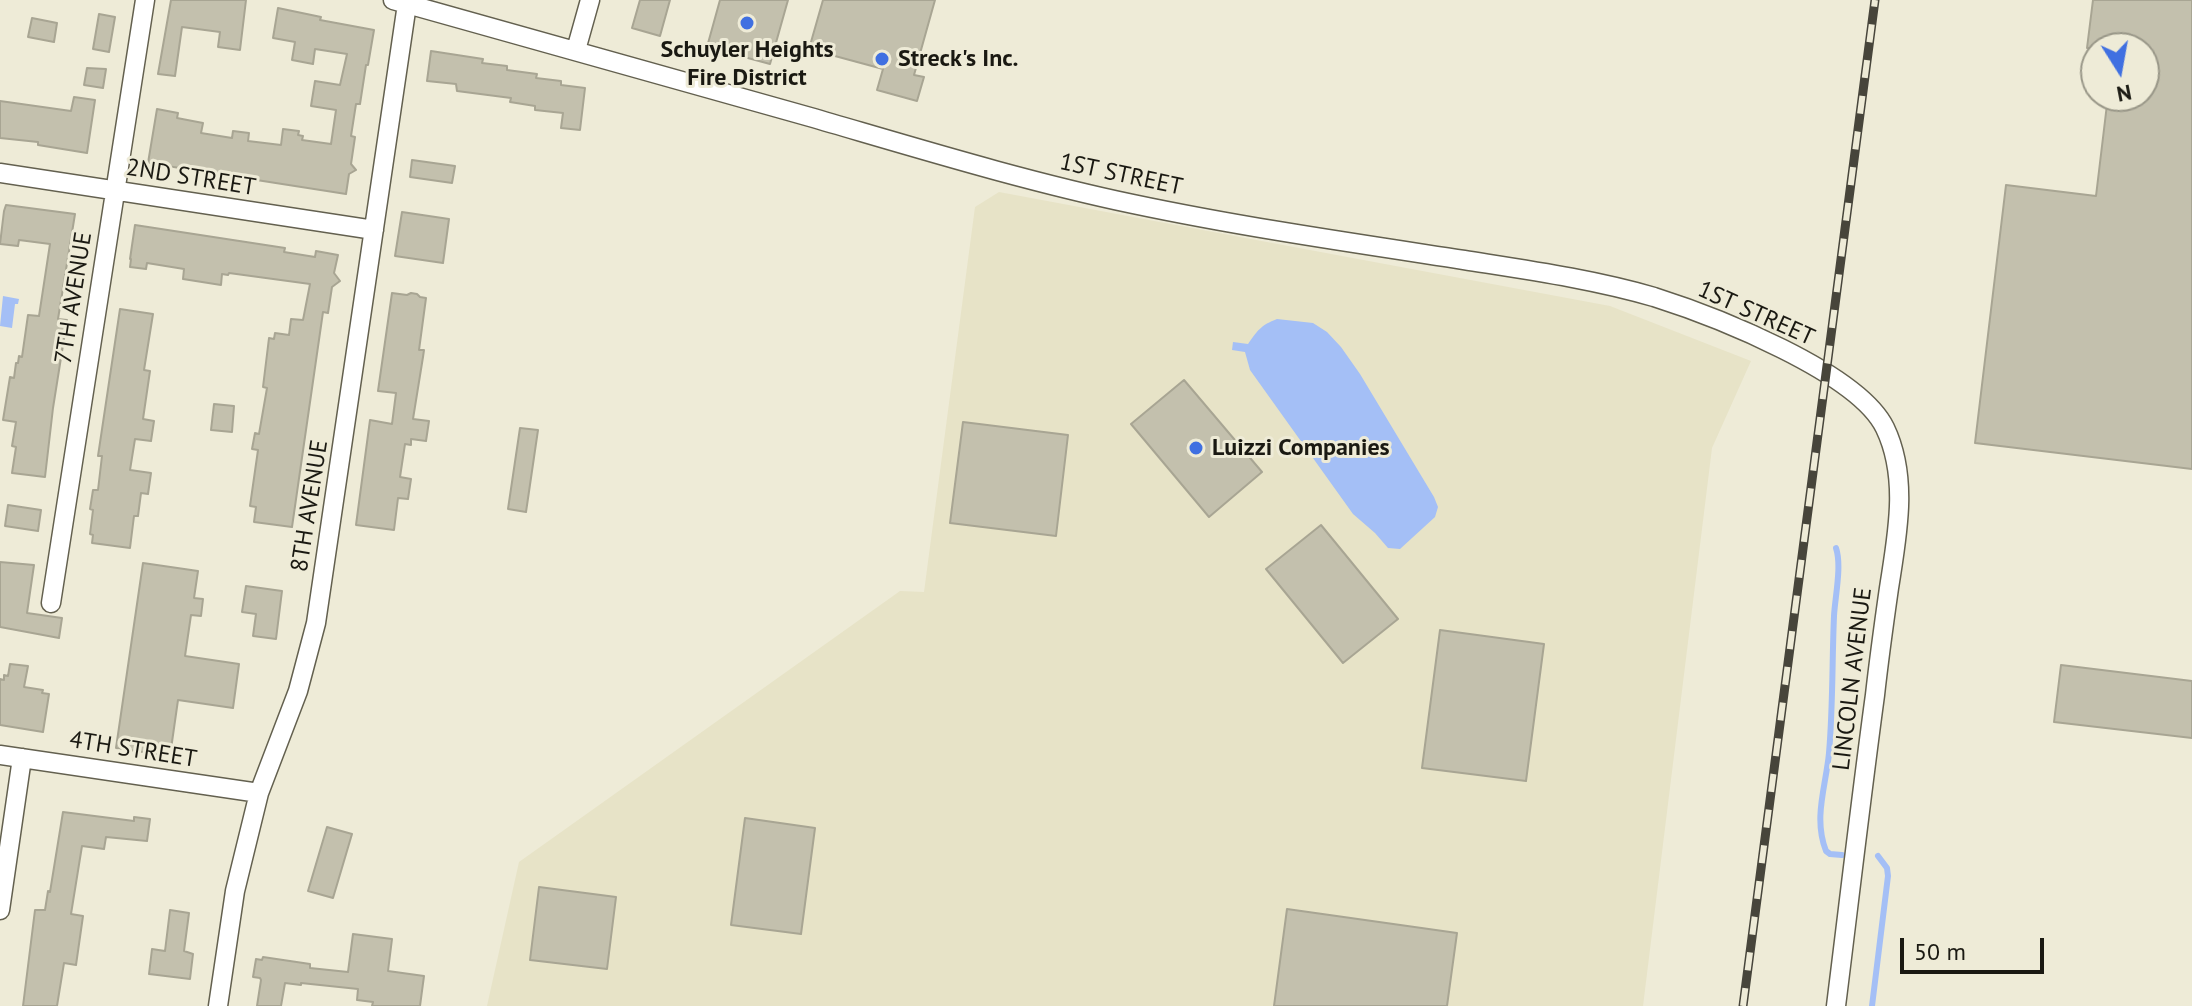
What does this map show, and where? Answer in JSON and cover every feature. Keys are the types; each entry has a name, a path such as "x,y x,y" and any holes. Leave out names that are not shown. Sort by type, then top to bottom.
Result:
{"street":[{"name":"7TH AVENUE","path":"51,603 145,0"},
{"path":"576,50 590,0"},
{"name":"1ST STREET","path":"400,2 971,163 1122,202 1620,288 1721,322 1796,356 1837,379"},
{"name":"8TH AVENUE","path":"218,1006 235,891 259,793 298,691 316,623 374,230 400,2"},
{"name":"2ND STREET","path":"0,173 374,230"},
{"name":"LINCOLN AVENUE","path":"1836,1006 1896,542 1899,495 1895,456 1885,427 1869,403 1837,379"},
{"name":"4TH STREET","path":"0,755 259,793"},
{"path":"0,910 22,758"}],"shaded area":[{"path":"999,192 1610,306 1751,361 1712,448 1643,1006 487,1006 519,862 900,591 924,592 975,207"}],"water":[{"path":"3,296 19,299 15,304 12,328 0,326"},
{"path":"1277,319 1313,323 1341,347 1434,497 1438,507 1435,517 1400,549 1388,548 1353,514 1250,370 1245,352 1232,350 1233,342 1248,344 1260,329"}],"building":[{"path":"171,0 246,0 240,50 218,47 220,32 182,27 175,76 158,74"},
{"path":"640,0 670,0 660,36 632,28"},
{"name":"Schuyler Heights Fire District","path":"720,0 788,0 770,64 707,47"},
{"name":"Streck's Inc.","path":"823,0 935,0 914,75 924,77 917,101 877,90 883,69 809,49"},
{"path":"2093,0 2192,0 2192,469 1975,443 2006,185 2096,196 2106,112 2160,112 2160,32 2089,32"},
{"path":"278,8 374,30 351,136 355,137 351,164 356,170 349,174 346,194 148,163 157,109 178,113 177,118 203,123 201,133 232,138 233,131 249,133 248,141 281,145 283,129 299,131 302,140 331,144 336,110 311,106 315,81 340,85 347,54 315,49 313,64 292,60 295,42 273,38"},
{"path":"99,14 115,17 109,52 93,49"},
{"path":"32,18 57,23 54,42 28,37"},
{"path":"431,51 483,59 482,63 507,66 507,70 537,74 536,78 585,88 580,130 561,128 563,113 535,110 535,106 510,102 511,98 457,91 456,84 427,81"},
{"path":"87,68 106,69 103,88 84,85"},
{"path":"74,97 95,100 87,153 38,145 38,142 0,138 0,101 71,111"},
{"path":"412,160 455,166 452,183 410,177"},
{"path":"6,205 75,214 58,319 67,320 45,477 12,473 16,422 3,420 10,377 14,378 16,363 19,356 22,357 28,315 39,316 50,244 19,240 18,246 0,244"},
{"path":"402,212 449,219 443,263 395,256"},
{"path":"135,225 285,248 284,252 315,257 316,251 338,255 334,273 340,281 332,287 328,313 323,312 292,527 254,522 256,507 250,506 258,450 252,449 255,433 259,434 267,388 263,387 269,338 274,339 275,333 289,335 291,319 303,320 310,284 229,273 222,274 221,285 183,279 184,269 147,263 146,269 130,267"},
{"path":"392,293 411,293 426,298 419,350 424,350 413,419 429,421 426,441 411,439 411,445 405,444 400,477 411,479 408,499 398,498 394,530 356,525 370,420 392,424 396,393 378,391"},
{"path":"120,309 153,314 144,370 150,371 143,419 154,421 151,441 135,439 130,470 151,473 148,494 141,493 138,516 134,516 130,548 92,543 93,535 90,534 93,510 90,509 93,490 98,490 102,456 98,456"},
{"name":"Luizzi Companies","path":"1184,380 1262,472 1209,517 1131,424"},
{"path":"214,404 234,406 232,432 211,430"},
{"path":"963,422 1068,435 1056,536 950,523"},
{"path":"520,428 538,430 526,512 508,509"},
{"path":"8,505 41,510 38,531 5,526"},
{"path":"1321,525 1398,619 1343,663 1266,569"},
{"path":"0,562 34,565 27,613 62,618 59,638 0,627"},
{"path":"143,563 198,571 194,598 203,599 201,616 191,615 185,656 239,664 233,708 178,700 170,756 116,748"},
{"path":"246,586 282,591 276,639 253,636 256,614 242,612"},
{"path":"1440,630 1544,644 1526,781 1422,768"},
{"path":"10,664 28,666 24,687 49,694 43,732 0,725 0,679 8,676"},
{"path":"2061,665 2192,681 2192,738 2054,722"},
{"path":"63,812 134,821 134,817 150,819 147,841 106,837 104,849 82,846 71,914 83,916 76,965 64,963 57,1006 23,1006 35,910 45,910"},
{"path":"745,818 815,828 801,934 731,925"},
{"path":"327,827 352,834 333,898 308,891"},
{"path":"539,887 616,897 607,969 530,960"},
{"path":"1287,909 1457,933 1447,1006 1274,1006"},
{"path":"170,910 189,913 184,951 193,954 190,979 149,974 152,949 165,951"},
{"path":"353,934 392,939 388,971 424,976 420,1006 372,1006 373,1002 357,1000 358,989 285,983 281,1006 257,1006 261,980 253,977 256,959 262,960 263,957 310,964 310,968 348,972"}],"waterway":[{"path":"1836,548 1838,572 1830,736 1821,826 1826,851 1842,855"},
{"path":"1872,1006 1888,876 1887,868 1878,856"}],"railway":[{"path":"1743,1006 1875,0"}],"place":[{"name":"Schuyler Heights Fire District","path":"747,23"},
{"name":"Streck's Inc.","path":"882,59"},
{"name":"Luizzi Companies","path":"1196,448"}]}
